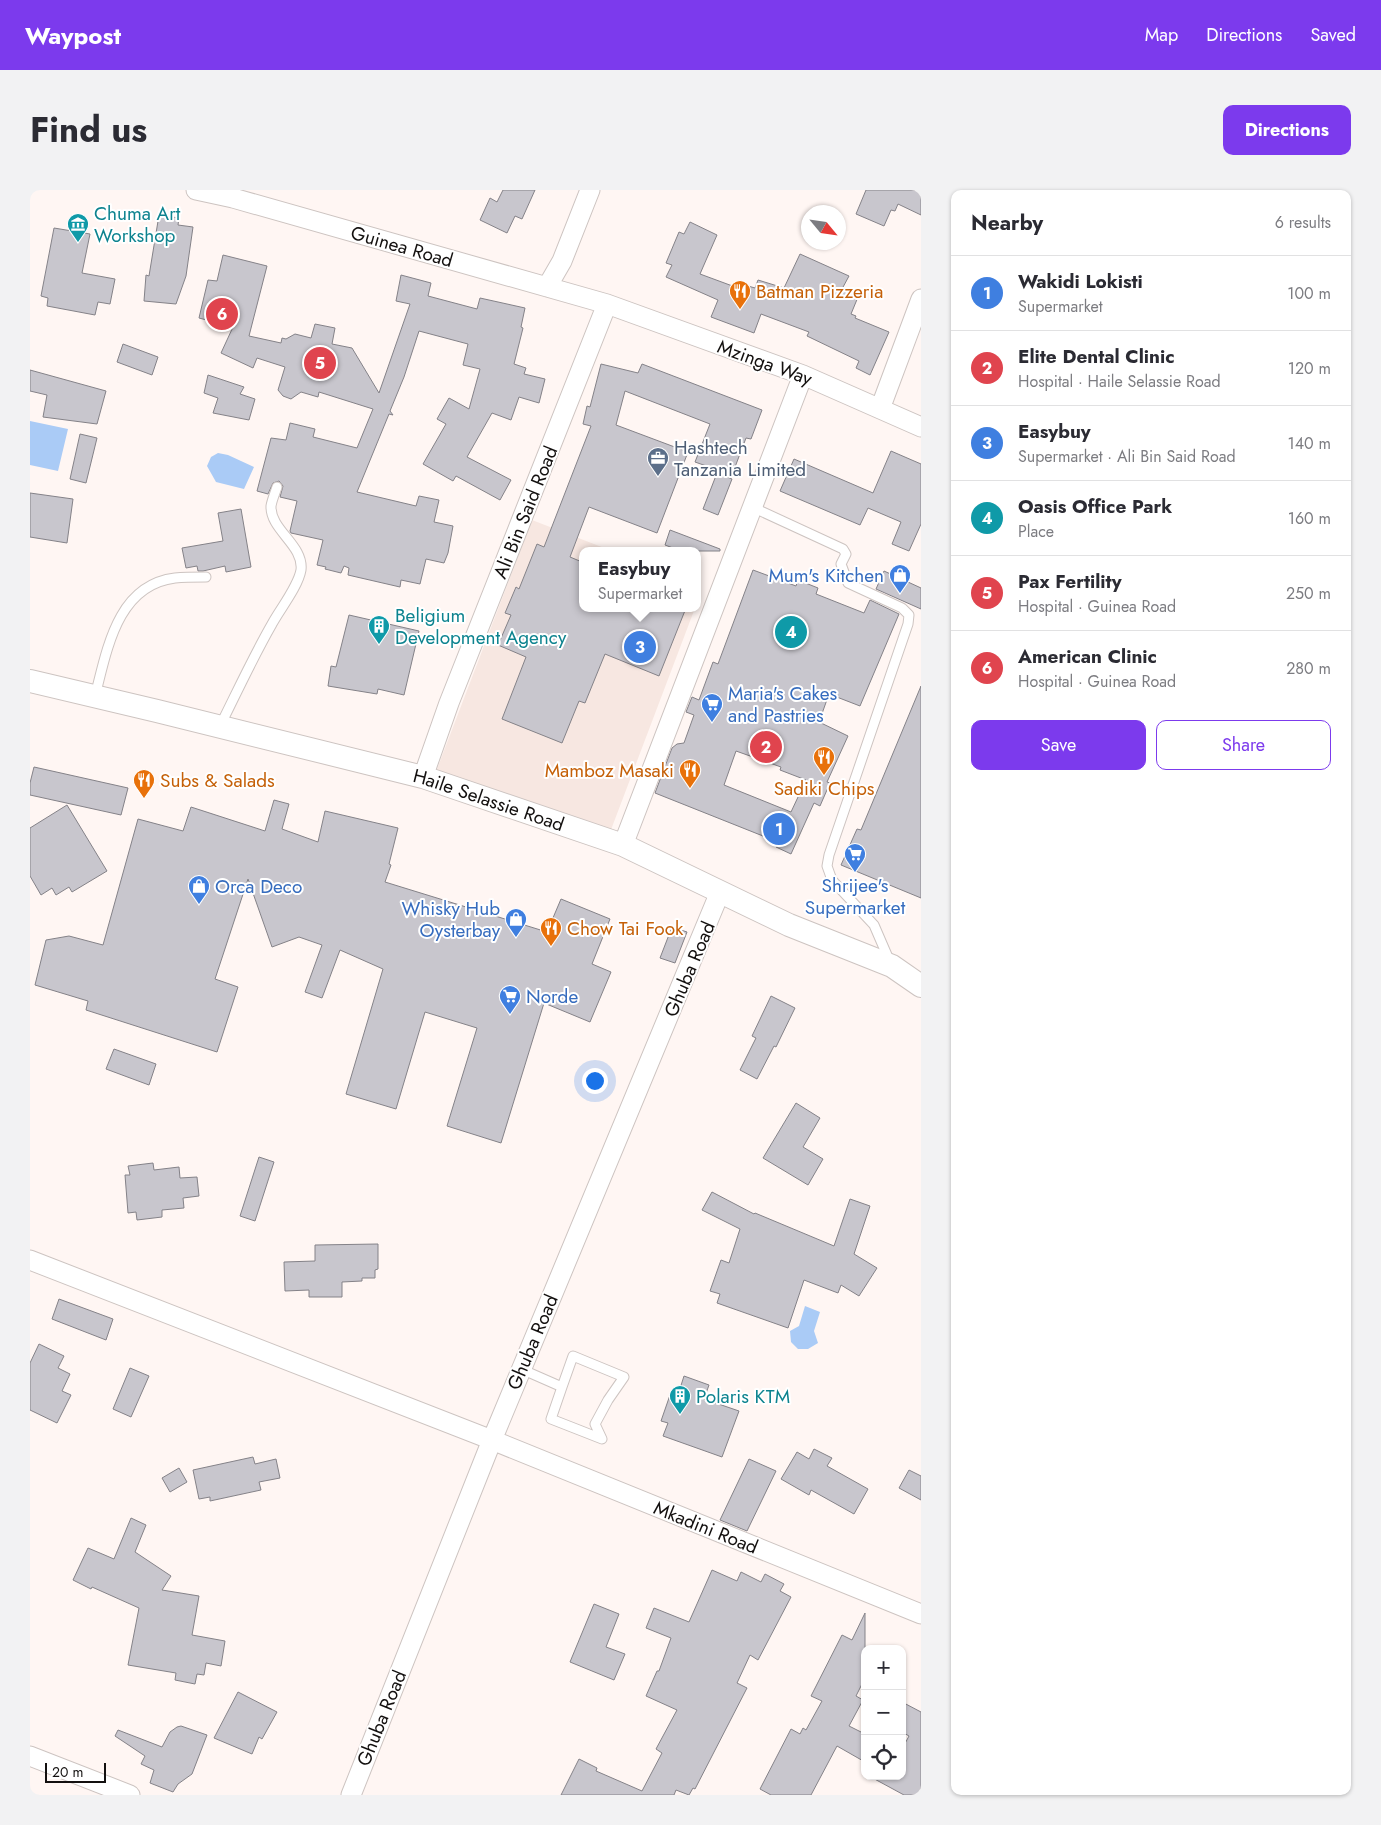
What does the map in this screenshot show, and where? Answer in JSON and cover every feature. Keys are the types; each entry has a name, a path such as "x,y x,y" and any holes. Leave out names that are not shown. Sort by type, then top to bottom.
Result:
{"street":[{"name":"Guinea Road","path":"196,190 233,198 606,304"},
{"path":"547,287 562,260 590,190"},
{"path":"880,409 921,299"},
{"name":"Mzinga Way","path":"606,304 803,375 921,427"},
{"name":"Ali Bin Said Road","path":"424,777 449,703 606,304"},
{"path":"623,845 803,375"},
{"name":"Haile Selassie Road","path":"30,682 220,726 424,777 623,845 789,925 892,966 921,986"},
{"name":"Ghuba Road","path":"350,1795 521,1369 720,892"},
{"name":"Mkadini Road","path":"30,1260 492,1440 921,1614"},
{"path":"30,1756 130,1795"}],"lane":[{"path":"220,726 271,625 301,571 297,552 274,518 271,506 277,487"},
{"path":"752,507 843,549 846,554 841,564 848,583 902,608 909,615 908,624 829,855 827,866 832,880 874,925 892,966"},
{"path":"95,696 108,647 118,619 128,604 155,583 174,578 206,577"},
{"path":"573,1356 624,1377 608,1400 595,1424 602,1439 551,1420 562,1387 573,1356"},
{"path":"521,1369 562,1387"}],"shaded area":[{"path":"532,520 602,547 579,547 579,612 693,612 609,835 434,777"}],"water":[{"path":"30,421 68,429 58,471 30,465"},
{"path":"218,453 228,455 254,467 244,489 216,482 207,466 211,457"},
{"path":"805,1306 820,1312 814,1331 818,1343 808,1349 798,1349 791,1342 790,1331 799,1326"}],"building":[{"path":"503,190 535,190 522,219 515,216 507,233 480,220 490,198 497,202"},
{"path":"866,190 921,190 921,215 898,204 895,211 891,210 884,226 856,214"},
{"path":"159,215 179,218 178,225 193,227 186,276 176,304 144,301 146,275 149,276"},
{"path":"690,222 717,235 700,274 746,291 748,286 755,288 758,280 784,288 800,254 849,276 842,289 858,297 851,314 856,316 855,318 889,332 870,375 856,368 859,361 807,336 809,332 761,314 754,333 711,317 718,300 666,277 672,265 666,263 679,232 684,234"},
{"path":"54,228 90,234 82,273 115,279 110,304 98,302 95,315 47,306 48,298 41,296"},
{"path":"223,255 267,266 249,336 281,343 282,338 286,339 295,334 311,338 315,324 335,328 332,344 352,348 379,393 410,304 396,301 401,275 431,283 428,296 477,309 480,298 525,308 521,327 523,328 514,364 526,368 524,374 545,379 539,403 519,397 511,420 492,413 467,457 511,480 500,500 456,476 453,481 423,464 446,424 437,419 449,398 469,409 480,369 463,365 468,344 419,331 404,377 390,411 393,415 389,414 357,492 416,506 419,496 439,500 434,522 453,526 448,553 444,563 426,559 420,584 401,580 400,587 348,575 349,568 344,566 341,573 317,565 323,540 291,533 290,531 297,501 280,497 283,486 279,481 273,483 268,494 257,491 271,438 286,440 290,423 315,429 313,437 357,448 373,409 319,392 318,397 301,392 291,399 283,396 278,390 285,367 257,358 253,368 221,353 233,327 199,318 208,280 217,281"},
{"path":"123,344 158,357 152,375 117,362"},
{"path":"601,364 638,373 642,364 762,410 751,439 746,438 732,475 695,462 710,424 625,391 616,425 688,452 657,533 589,507 570,557 579,561 579,612 684,612 659,676 605,654 585,703 579,701 562,743 502,719 526,657 498,645 511,615 505,613 516,587 519,589 537,544 544,547 591,426 583,424 587,406 590,407"},
{"path":"30,370 106,391 97,424 43,417 47,395 30,391"},
{"path":"208,375 244,387 240,394 255,399 249,420 213,413 218,398 204,393"},
{"path":"80,434 97,438 86,483 70,479"},
{"path":"891,451 921,464 921,524 909,551 892,544 901,522 868,508 860,525 780,491 794,459 873,493"},
{"path":"717,473 732,479 718,515 703,509"},
{"path":"30,493 73,499 67,543 30,537"},
{"path":"241,509 251,567 226,572 225,566 203,571 198,571 197,566 186,568 182,548 223,541 218,513"},
{"path":"670,530 720,549 720,551 701,551 701,547 670,547 665,545"},
{"path":"753,570 796,586 798,580 818,588 816,594 864,613 870,600 899,614 860,706 829,694 819,722 848,736 827,782 830,783 820,806 814,803 791,854 776,847 778,842 655,793 672,748 677,744 684,743 694,715 686,712 692,697 699,700 713,662 718,664","holes":["736,751 781,767 780,770 806,780 791,812 724,785"]},
{"path":"884,571 921,588 921,609 876,589"},
{"name":"Beligium Development Agency","path":"349,615 419,631 404,695 378,689 377,694 328,686 331,666 336,667"},
{"path":"921,686 921,898 841,865 857,829 861,830"},
{"path":"34,767 128,788 121,815 30,795 30,783"},
{"path":"274,800 289,804 282,829 318,842 325,811 398,828 389,864 391,865 385,882 547,932 561,899 610,919 592,964 611,972 590,1022 544,1003 501,1143 447,1126 477,1028 425,1012 396,1109 346,1094 383,969 340,950 322,998 305,992 322,945 299,937 272,947 248,879 215,979 238,987 217,1052 86,1010 88,1001 35,985 46,940 69,936 103,945 138,819 183,831 191,807 265,831"},
{"path":"67,805 107,871 72,892 69,887 56,895 52,888 41,895 30,876 30,828"},
{"path":"672,927 687,932 675,963 660,958"},
{"path":"771,996 795,1008 776,1047 774,1046 757,1079 740,1070 756,1038 752,1036"},
{"path":"114,1049 156,1064 149,1085 106,1069"},
{"path":"796,1103 820,1118 803,1147 823,1159 808,1185 763,1158"},
{"path":"259,1157 274,1162 255,1221 240,1216"},
{"path":"153,1163 154,1170 179,1167 180,1178 197,1177 199,1196 183,1198 184,1208 162,1210 162,1217 137,1220 136,1212 128,1213 125,1175 130,1175 128,1166"},
{"path":"712,1192 754,1214 834,1246 850,1199 870,1206 854,1254 877,1268 859,1296 841,1285 838,1293 804,1280 788,1328 717,1303 720,1294 710,1291 721,1260 729,1263 740,1229 702,1210"},
{"path":"378,1244 378,1269 375,1270 375,1278 362,1278 362,1281 342,1282 342,1297 309,1297 309,1290 285,1291 284,1262 315,1261 315,1245"},
{"path":"59,1299 113,1319 106,1340 52,1319"},
{"path":"39,1344 64,1356 58,1368 70,1374 62,1391 71,1395 57,1423 30,1410 30,1363"},
{"path":"130,1368 149,1376 131,1417 113,1409"},
{"name":"Polaris KTM","path":"684,1376 709,1385 704,1399 739,1411 722,1457 663,1436 668,1423 661,1421 670,1395 677,1398"},
{"path":"814,1449 832,1458 827,1466 868,1489 854,1514 811,1490 809,1495 781,1479 797,1452 809,1459"},
{"path":"253,1457 255,1464 276,1459 280,1478 259,1482 261,1490 210,1501 210,1497 199,1499 193,1470"},
{"path":"749,1459 776,1471 747,1531 720,1520"},
{"path":"179,1468 187,1482 170,1492 162,1478"},
{"path":"909,1470 921,1476 921,1500 899,1488"},
{"path":"131,1518 146,1525 135,1552 171,1576 162,1590 199,1596 192,1635 225,1641 221,1666 206,1663 204,1675 197,1674 195,1684 175,1680 176,1673 128,1665 139,1608 73,1580 88,1548 114,1559"},
{"path":"712,1570 737,1581 741,1572 761,1582 765,1574 784,1584 780,1591 791,1597 758,1660 750,1655 737,1683 747,1688 695,1789 693,1788 689,1795 676,1790 674,1795 561,1795 579,1759 597,1768 596,1771 642,1791 662,1753 656,1749 677,1710 646,1696 657,1671 659,1671 671,1638 646,1628 654,1608 689,1622"},
{"path":"594,1604 619,1614 606,1647 625,1654 614,1680 570,1662"},
{"path":"865,1613 865,1645 861,1645 861,1686 856,1696 861,1699 861,1704 849,1726 861,1732 861,1760 837,1746 811,1795 771,1795 760,1789 791,1729 800,1734 803,1728 806,1730 822,1701 811,1696 842,1635 852,1640"},
{"path":"238,1692 277,1712 262,1739 259,1737 252,1754 214,1738"},
{"path":"906,1704 921,1712 921,1795 904,1795 876,1780 906,1780 906,1742 909,1736 906,1734"},
{"path":"181,1726 207,1735 192,1774 178,1784 173,1792 150,1783 154,1770 141,1764 145,1756 115,1736 118,1730 162,1747 170,1732"}],"place":[{"name":"Chuma Art Workshop","path":"78,243"},
{"name":"Batman Pizzeria","path":"740,310"},
{"name":"American Clinic","path":"222,314"},
{"name":"Pax Fertility","path":"320,363"},
{"name":"Hashtech Tanzania Limited","path":"658,477"},
{"name":"Mum's Kitchen","path":"900,594"},
{"name":"Oasis Office Park","path":"791,632"},
{"name":"Beligium Development Agency","path":"379,645"},
{"name":"Easybuy","path":"640,647"},
{"name":"Maria's Cakes and Pastries","path":"712,723"},
{"name":"Elite Dental Clinic","path":"766,747"},
{"name":"Sadiki Chips","path":"824,776"},
{"name":"Mamboz Masaki","path":"690,789"},
{"name":"Subs & Salads","path":"144,799"},
{"name":"Wakidi Lokisti","path":"779,829"},
{"name":"Shrijee's Supermarket","path":"855,873"},
{"name":"Orca Deco","path":"199,905"},
{"name":"Whisky Hub Oysterbay","path":"516,938"},
{"name":"Chow Tai Fook","path":"551,947"},
{"name":"Norde","path":"510,1015"},
{"name":"Polaris KTM","path":"680,1415"}]}
